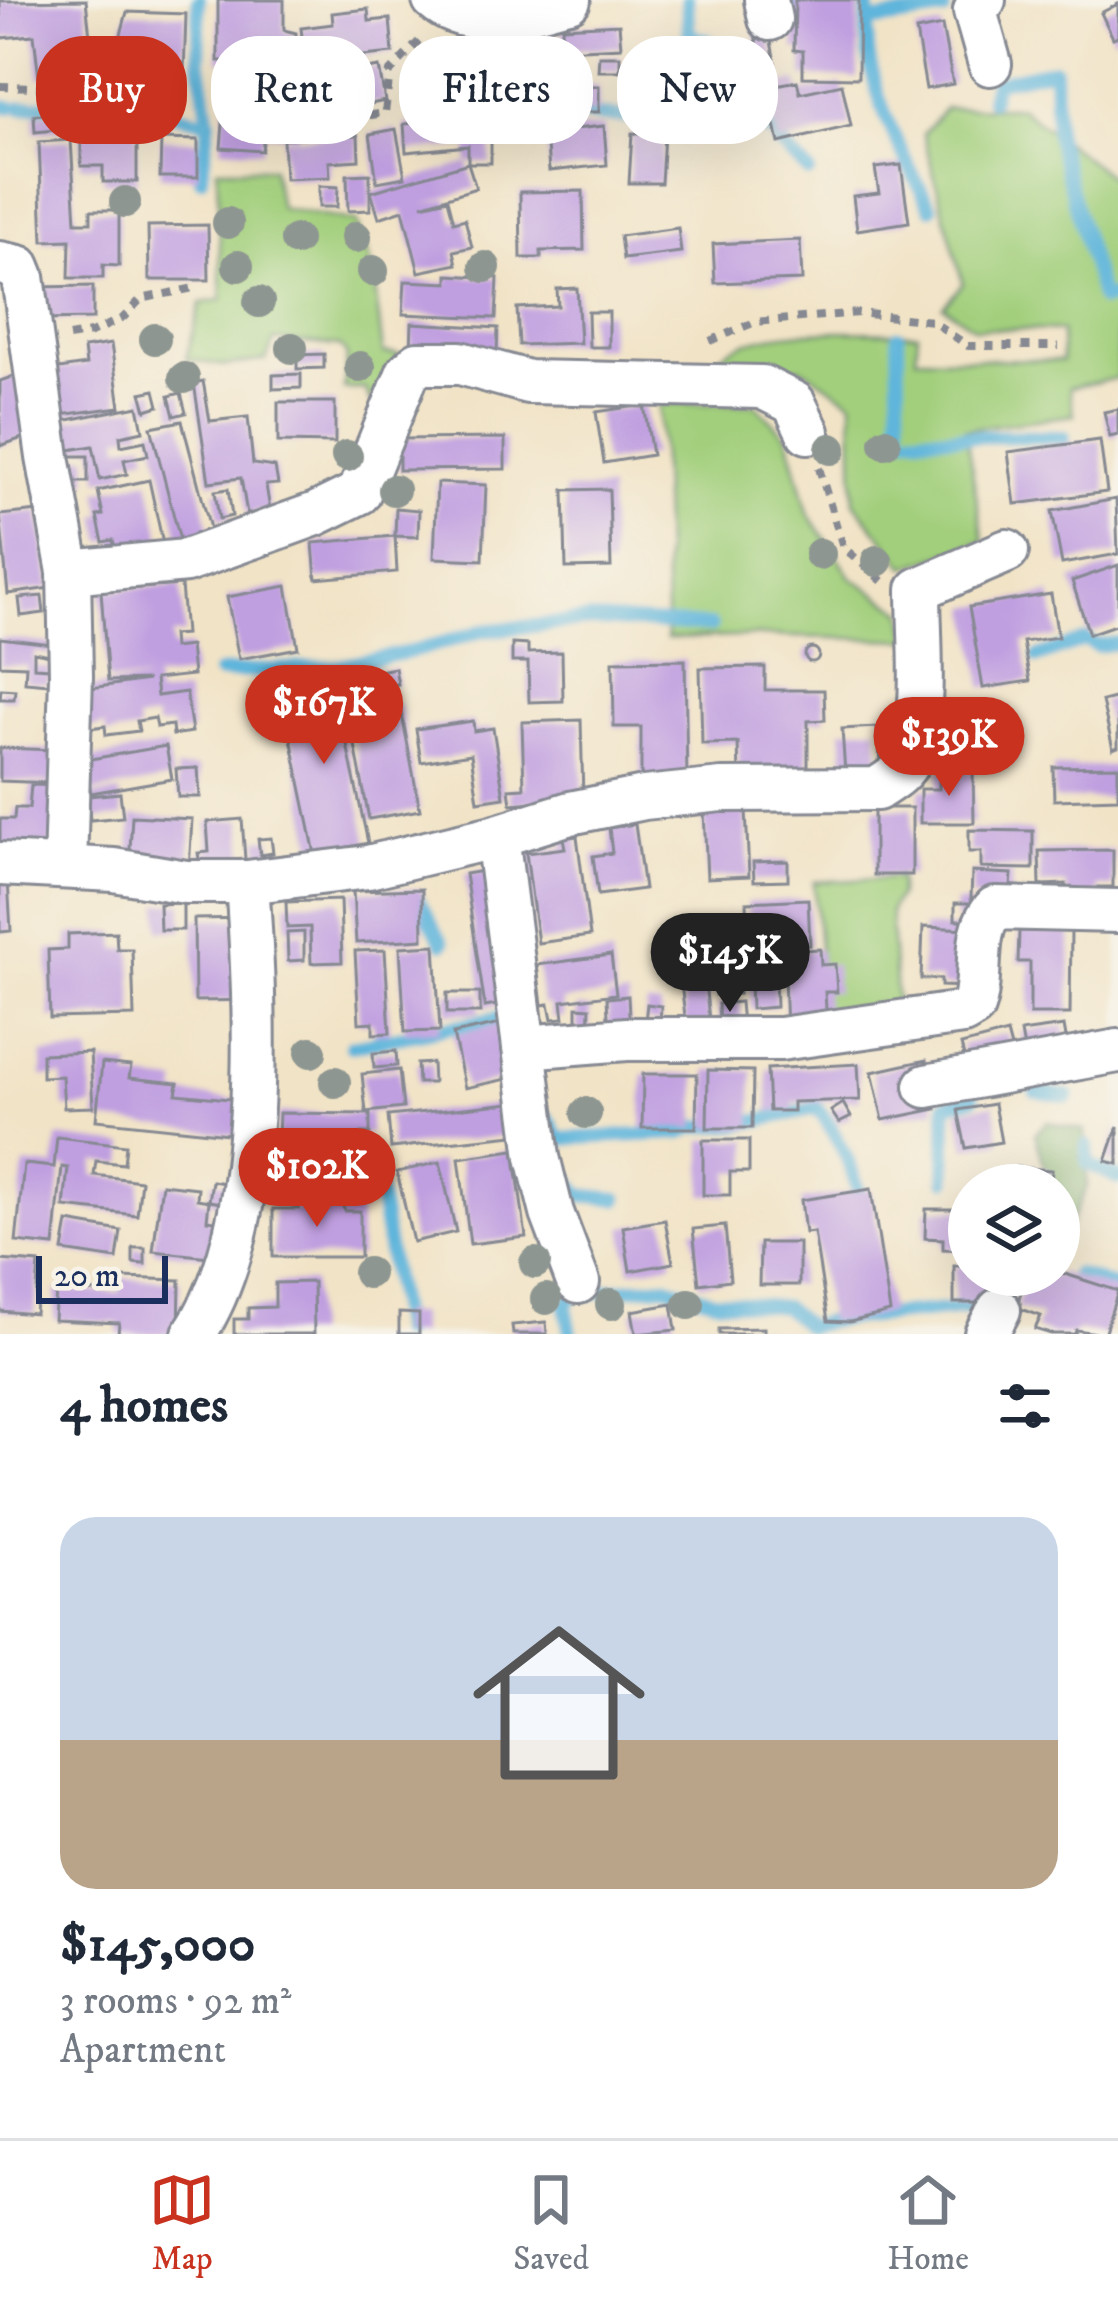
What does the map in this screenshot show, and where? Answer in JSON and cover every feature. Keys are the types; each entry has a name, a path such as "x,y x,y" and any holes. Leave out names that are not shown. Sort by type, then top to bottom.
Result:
{"street":[{"path":"444,8 483,18 569,0"},
{"path":"984,0 975,11 990,64"},
{"path":"0,262 20,267 69,572 65,866"},
{"path":"69,572 186,561 316,514 358,493 408,372 418,363 460,363 528,382 762,387 794,403 808,432"},
{"path":"0,864 65,866 186,882 247,882 368,867 644,798 722,790 877,789 894,779 909,760 922,675 919,590 1006,551"},
{"path":"497,836 538,1157 552,1213 578,1282"},
{"path":"194,1334 212,1307 234,1249 242,1192 254,1028 247,882"},
{"path":"524,1047 627,1039 780,1039 963,1012 973,1007 978,993 983,928 986,915 995,908 1118,911"},
{"path":"926,1086 1118,1051"}],"path":[{"path":"375,114 385,113 390,72 444,8"},
{"path":"0,86 36,87"},
{"path":"32,343 92,333 123,318 141,299 194,288"},
{"path":"679,385 704,343 755,322 858,313 932,321 968,346 1059,346"},
{"path":"808,432 842,548 882,580 919,590"}],"green space":[{"path":"1019,107 1118,178 1118,378 1069,388 1074,415 965,429 984,541 906,567 854,502 852,401 802,368 711,368 725,352 747,342 837,331 918,333 916,357 1062,361 1061,331 975,328 943,306 963,284 923,134 945,108"},
{"path":"217,168 272,168 280,208 356,222 373,271 383,353 401,355 370,401 365,389 344,389 347,356 340,346 274,340 266,360 225,366 186,359 201,303 222,300"},
{"path":"659,404 755,404 788,437 808,513 851,577 904,612 909,640 667,639"},
{"path":"899,878 899,895 890,910 897,1010 824,1017 814,882"},
{"path":"1047,1122 1085,1131 1087,1187 1080,1203 1080,1164 1044,1164 1035,1134"}],"building":[{"path":"86,0 90,36 36,36 36,52 34,35 1,38 0,1"},
{"path":"218,0 284,0 284,30 296,33 296,36 218,36"},
{"path":"795,0 859,0 858,78 803,77 803,51 794,50"},
{"path":"1118,4 1118,36 1113,38 1101,13"},
{"path":"368,9 369,21 390,19 393,53 375,55 375,36 302,36 301,28 333,24 332,13"},
{"path":"765,11 770,36 755,36 751,14"},
{"path":"127,12 186,14 185,36 121,36"},
{"path":"619,24 620,36 617,47 593,48 593,36 562,36 562,27"},
{"path":"942,26 953,84 926,89 916,31"},
{"path":"599,56 617,56 617,71 598,71"},
{"path":"379,67 385,101 375,103 375,68"},
{"path":"797,81 800,93 842,84 851,126 779,143 778,85"},
{"path":"593,86 599,86 599,112 593,112"},
{"path":"604,126 607,165 549,171 547,144 593,144 593,127"},
{"path":"396,129 405,177 377,182 371,144 375,133"},
{"path":"198,140 198,177 160,177 161,144"},
{"path":"39,144 71,144 76,222 91,222 91,210 119,210 119,266 103,265 103,278 69,278 70,240 43,241"},
{"path":"81,144 137,144 137,182 103,182 103,166 81,166"},
{"path":"221,144 263,144 262,151 221,148"},
{"path":"283,144 358,144 359,160 329,162 330,177 285,179"},
{"path":"405,144 491,144 491,163 468,163 468,146 406,152"},
{"path":"631,144 663,144 661,183 629,183"},
{"path":"468,163 476,188 422,205 448,199 454,222 465,219 472,247 454,251 457,264 419,272 403,210 379,218 371,192"},
{"path":"901,165 909,222 857,230 853,196 879,193 875,168"},
{"path":"370,174 370,210 348,211 347,175"},
{"path":"319,186 338,187 337,207 319,207"},
{"path":"583,191 584,250 541,251 541,258 521,258 520,192"},
{"path":"208,225 209,280 149,280 148,226"},
{"path":"678,228 681,252 623,259 620,236"},
{"path":"800,240 802,280 715,283 713,244"},
{"path":"448,275 498,278 496,318 403,314 405,281 448,283"},
{"path":"93,286 93,319 38,320 38,287"},
{"path":"577,288 580,343 519,345 517,308 558,306 557,289"},
{"path":"588,312 609,312 609,347 589,347"},
{"path":"412,323 498,328 497,353 411,348"},
{"path":"111,344 120,407 60,415 53,370 86,365 84,348"},
{"path":"324,354 324,368 297,369 297,355"},
{"path":"301,374 301,388 273,389 273,375"},
{"path":"17,375 39,432 0,446 0,381"},
{"path":"203,381 210,421 248,417 253,464 275,467 278,484 266,485 270,510 247,514 241,478 209,482 194,383"},
{"path":"155,390 159,406 146,410 141,393"},
{"path":"181,393 186,413 174,416 169,396"},
{"path":"278,402 335,402 335,443 278,442"},
{"path":"644,405 652,455 604,463 596,412"},
{"path":"138,406 143,431 120,436 121,446 145,441 148,455 124,460 127,474 100,480 93,446 69,450 63,421"},
{"path":"1118,409 1118,435 1110,437 1104,412"},
{"path":"182,421 212,536 181,544 151,427"},
{"path":"505,438 505,469 399,470 399,439"},
{"path":"1100,440 1107,492 1015,504 1008,452"},
{"path":"63,456 88,456 88,482 63,482"},
{"path":"149,480 163,544 117,555 113,540 103,542 98,491"},
{"path":"437,483 486,485 483,560 434,558"},
{"path":"228,489 232,516 219,519 215,491"},
{"path":"609,489 611,567 566,568 564,490"},
{"path":"1116,499 1118,554 1062,564 1052,511"},
{"path":"396,508 419,510 418,537 395,536"},
{"path":"39,511 50,588 8,594 0,515"},
{"path":"395,536 397,572 316,579 313,543"},
{"path":"1118,565 1118,624 1089,634 1072,581"},
{"path":"181,585 185,634 172,635 173,648 190,646 193,675 155,679 157,696 186,692 192,732 173,735 172,725 157,727 155,718 137,721 139,731 106,735 105,726 82,729 76,690 148,680 108,681 101,591"},
{"path":"287,586 298,648 239,659 227,597"},
{"path":"1051,594 1058,637 1023,642 1030,681 983,688 969,607"},
{"path":"42,596 44,613 21,616 19,598"},
{"path":"0,638 52,644 50,655 34,652 34,667 50,668 48,684 25,682 26,666 0,665"},
{"path":"512,644 528,645 528,653 562,652 563,701 529,702 528,662 512,662"},
{"path":"812,648 819,655 812,662 805,655"},
{"path":"685,660 687,781 641,782 641,727 614,727 613,661"},
{"path":"765,667 765,690 824,690 825,720 808,721 808,774 739,775 738,743 702,744 700,668"},
{"path":"395,668 398,684 376,688 373,672"},
{"path":"333,679 368,843 315,854 281,690"},
{"path":"1,689 15,690 14,699 0,699"},
{"path":"1118,697 1118,747 1113,749 1102,701"},
{"path":"400,704 420,810 369,819 349,713"},
{"path":"581,720 583,798 511,804 509,789 524,788 522,722"},
{"path":"473,721 474,731 493,728 504,797 478,801 471,754 421,762 416,729"},
{"path":"877,727 881,770 845,773 842,729"},
{"path":"166,746 172,779 91,793 85,760"},
{"path":"0,748 55,750 54,783 0,781"},
{"path":"1118,766 1118,798 1054,800 1053,767"},
{"path":"198,768 200,797 178,797 176,769"},
{"path":"939,771 973,771 974,823 920,823 920,789 939,789"},
{"path":"31,785 63,786 50,847 0,846 0,819 14,819 15,808 29,808"},
{"path":"120,793 123,817 90,820 88,796"},
{"path":"874,808 912,808 912,875 874,875"},
{"path":"746,810 749,876 707,878 704,811"},
{"path":"132,816 192,819 189,870 129,866"},
{"path":"242,819 245,859 216,861 218,870 201,871 198,853 209,852 207,822"},
{"path":"635,824 644,889 598,895 593,856 612,853 609,828"},
{"path":"969,830 1033,831 1033,869 981,868 981,852 969,852"},
{"path":"577,836 590,936 538,943 526,853 565,848 563,838"},
{"path":"271,838 273,853 260,855 258,839"},
{"path":"1113,850 1113,887 1098,887 1099,910 1067,911 1066,884 1040,885 1039,851"},
{"path":"788,861 788,880 754,881 753,862"},
{"path":"500,868 520,1001 485,1007 465,874"},
{"path":"972,872 1012,874 1010,898 971,898"},
{"path":"0,880 8,880 11,931 0,932"},
{"path":"422,889 423,939 356,943 353,891"},
{"path":"808,899 810,945 774,947 776,1007 751,1009 747,902"},
{"path":"340,900 342,962 311,963 310,927 287,928 286,902"},
{"path":"183,903 183,930 160,930 159,904"},
{"path":"955,903 970,903 970,920 955,920"},
{"path":"259,918 260,1000 195,1001 194,919"},
{"path":"923,927 970,929 969,987 941,986 941,979 921,979"},
{"path":"1019,931 1071,931 1070,1014 1030,1014 1030,962 1018,962"},
{"path":"116,932 117,949 132,949 134,1016 50,1018 48,950 68,949 68,934"},
{"path":"304,932 304,960 288,961 287,933"},
{"path":"435,945 440,1031 405,1032 400,947"},
{"path":"820,949 821,965 835,964 837,992 825,992 827,1026 786,1028 783,951"},
{"path":"385,950 390,1033 373,1034 373,1022 359,1023 355,951"},
{"path":"611,955 616,994 562,1001 564,1018 552,1019 549,1004 542,1005 537,965"},
{"path":"739,958 739,994 715,995 715,959"},
{"path":"704,973 710,1029 687,1032 680,976"},
{"path":"447,993 480,993 480,1013 447,1013"},
{"path":"628,996 630,1035 609,1035 607,998"},
{"path":"740,1002 742,1025 719,1027 718,1004"},
{"path":"647,1004 661,1006 660,1023 645,1021"},
{"path":"577,1007 590,1008 589,1032 577,1031"},
{"path":"514,1021 526,1075 465,1088 453,1034"},
{"path":"1064,1026 1070,1060 1027,1066 1021,1032"},
{"path":"1007,1033 1015,1063 969,1075 961,1045"},
{"path":"396,1051 397,1066 374,1068 373,1053"},
{"path":"90,1052 93,1107 64,1108 62,1076 42,1077 42,1054"},
{"path":"926,1060 936,1109 883,1120 872,1072"},
{"path":"102,1063 131,1066 129,1078 178,1083 176,1094 241,1100 238,1135 96,1120"},
{"path":"432,1063 433,1083 418,1083 417,1064"},
{"path":"858,1064 860,1100 793,1102 793,1111 769,1111 767,1069"},
{"path":"399,1070 403,1108 366,1112 362,1074"},
{"path":"708,1070 753,1071 752,1128 707,1128"},
{"path":"643,1074 697,1074 696,1128 642,1128"},
{"path":"529,1101 532,1133 391,1148 388,1116"},
{"path":"843,1103 851,1117 839,1123 831,1111"},
{"path":"994,1104 1001,1142 966,1148 958,1110"},
{"path":"279,1113 370,1114 370,1133 362,1133 362,1139 278,1138"},
{"path":"1118,1126 1118,1164 1106,1161"},
{"path":"57,1137 126,1145 124,1164 96,1161 94,1175 141,1181 137,1215 64,1207 68,1168 62,1167 54,1246 16,1242 24,1164 54,1167"},
{"path":"703,1140 749,1140 749,1172 730,1172 730,1195 703,1195"},
{"path":"514,1150 526,1237 470,1244 459,1158"},
{"path":"440,1162 456,1232 413,1242 397,1172"},
{"path":"212,1181 237,1185 233,1205 209,1201"},
{"path":"162,1184 198,1188 197,1199 209,1201 207,1220 215,1221 210,1257 153,1251"},
{"path":"871,1189 890,1312 850,1322 828,1321 814,1232 805,1233 801,1200"},
{"path":"298,1199 339,1199 345,1211 360,1211 360,1257 273,1257 273,1209 299,1209"},
{"path":"926,1209 948,1209 948,1249 943,1249 943,1239 925,1238"},
{"path":"665,1220 673,1263 630,1271 623,1227"},
{"path":"68,1222 121,1231 117,1259 63,1251"},
{"path":"725,1226 730,1280 699,1284 693,1229"},
{"path":"760,1243 799,1243 799,1285 759,1285"},
{"path":"133,1248 145,1248 145,1264 133,1263"},
{"path":"0,1260 39,1263 35,1314 0,1311"},
{"path":"120,1278 180,1280 179,1334 118,1334 119,1323 54,1320 56,1290 120,1293"},
{"path":"1080,1279 1118,1291 1104,1334 1076,1330 1075,1334 1051,1334 1035,1329 1041,1316 1016,1307 1020,1296 1080,1296"},
{"path":"313,1282 314,1334 234,1334 234,1319 248,1319 248,1308 275,1307 275,1283"},
{"path":"954,1296 1010,1296 1003,1303 954,1303"},
{"path":"672,1304 676,1330 636,1334 632,1311"},
{"path":"399,1313 419,1314 419,1334 399,1334"},
{"path":"546,1322 547,1334 513,1334 512,1325"},
{"path":"764,1328 764,1334 719,1334 719,1329"}],"waterway":[{"path":"198,0 200,63 209,122 201,179"},
{"path":"687,0 692,36"},
{"path":"793,22 795,0"},
{"path":"869,0 873,77 902,153 931,208"},
{"path":"869,22 944,11"},
{"path":"991,100 995,82 1054,69 1056,137 1102,300 1118,295"},
{"path":"21,107 114,101 209,122"},
{"path":"0,106 10,107"},
{"path":"593,115 732,124 776,132 779,143 809,172"},
{"path":"898,336 900,436 1064,437"},
{"path":"219,673 339,666 482,631 592,620 711,626"},
{"path":"1038,657 1085,640 1096,646 1118,643"},
{"path":"416,896 443,943"},
{"path":"351,1046 512,1015 512,1020"},
{"path":"1035,1091 1068,1097"},
{"path":"946,1180 946,1104 973,1098"},
{"path":"548,1118 559,1139 682,1133 694,1127 742,1124 818,1108 846,1156 862,1208"},
{"path":"1087,1146 1088,1164 1118,1178"},
{"path":"554,1157 580,1195 618,1199"},
{"path":"376,1176 402,1331"},
{"path":"1080,1275 1118,1288"},
{"path":"571,1334 566,1306 574,1294 664,1285 713,1300 784,1307 807,1327 988,1306"}]}
